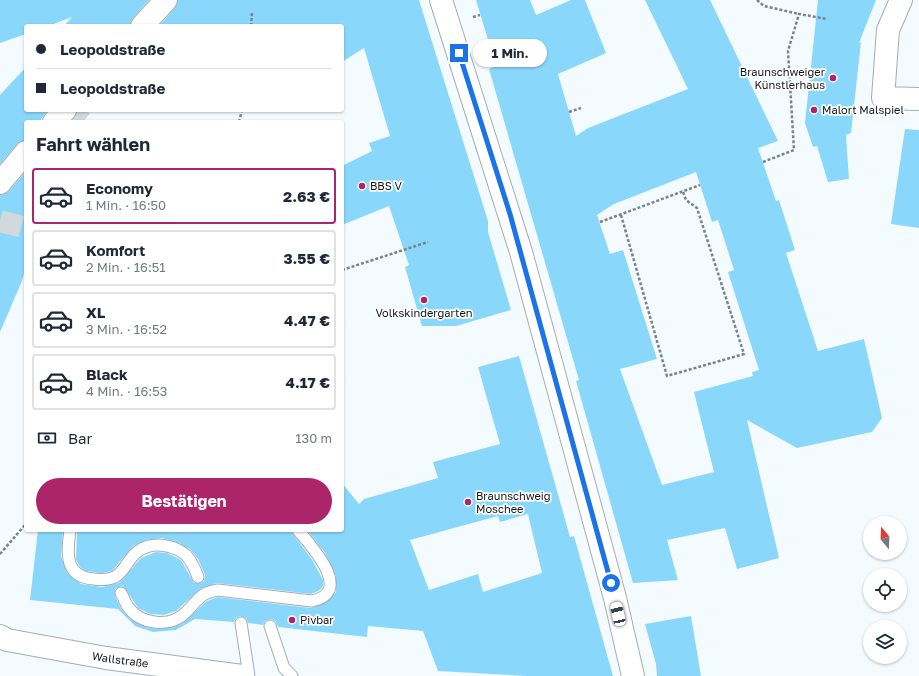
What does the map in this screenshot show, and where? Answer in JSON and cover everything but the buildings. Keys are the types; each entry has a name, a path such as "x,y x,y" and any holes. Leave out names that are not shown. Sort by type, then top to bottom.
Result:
{"street":[{"path":"144,24 166,0"},
{"path":"442,0 521,252 615,598 632,676"},
{"path":"901,0 888,30 883,98 917,99"},
{"path":"56,120 63,112"},
{"path":"0,183 24,154"},
{"name":"Wallstraße","path":"0,636 7,640 106,658 242,676"}],"lane":[{"path":"70,532 68,560 78,575 88,579 100,580 116,576 138,551 150,546 163,545 175,548 186,555 198,576"},
{"path":"121,593 128,608 138,616 150,622 176,620 186,612 194,602 209,591 218,590 312,600 318,599 328,590 330,581 328,570 300,532"},
{"path":"241,622 249,676"},
{"path":"270,626 284,668 292,676"}],"path":[{"path":"757,0 764,6 826,19"},
{"path":"251,24 252,13"},
{"path":"763,162 794,150 788,51 799,14"},
{"path":"569,112 581,108"},
{"path":"600,222 700,185"},
{"path":"621,215 667,376 744,354 697,208 686,200 683,192"},
{"path":"344,269 428,242"},
{"path":"0,554 24,526"}],"tunnel":[{"path":"70,112 80,120"},
{"path":"0,221 24,227"}],"place":[{"name":"Braunschweiger Künstlerhaus","path":"833,78"},
{"name":"Malort Malspiel","path":"814,110"},
{"name":"BBS V","path":"362,186"},
{"name":"Volkskindergarten","path":"424,300"},
{"name":"Braunschweig Moschee","path":"468,502"},
{"name":"Pivbar","path":"292,620"}],"route":[{"path":"459,53 521,252 611,583"}]}
